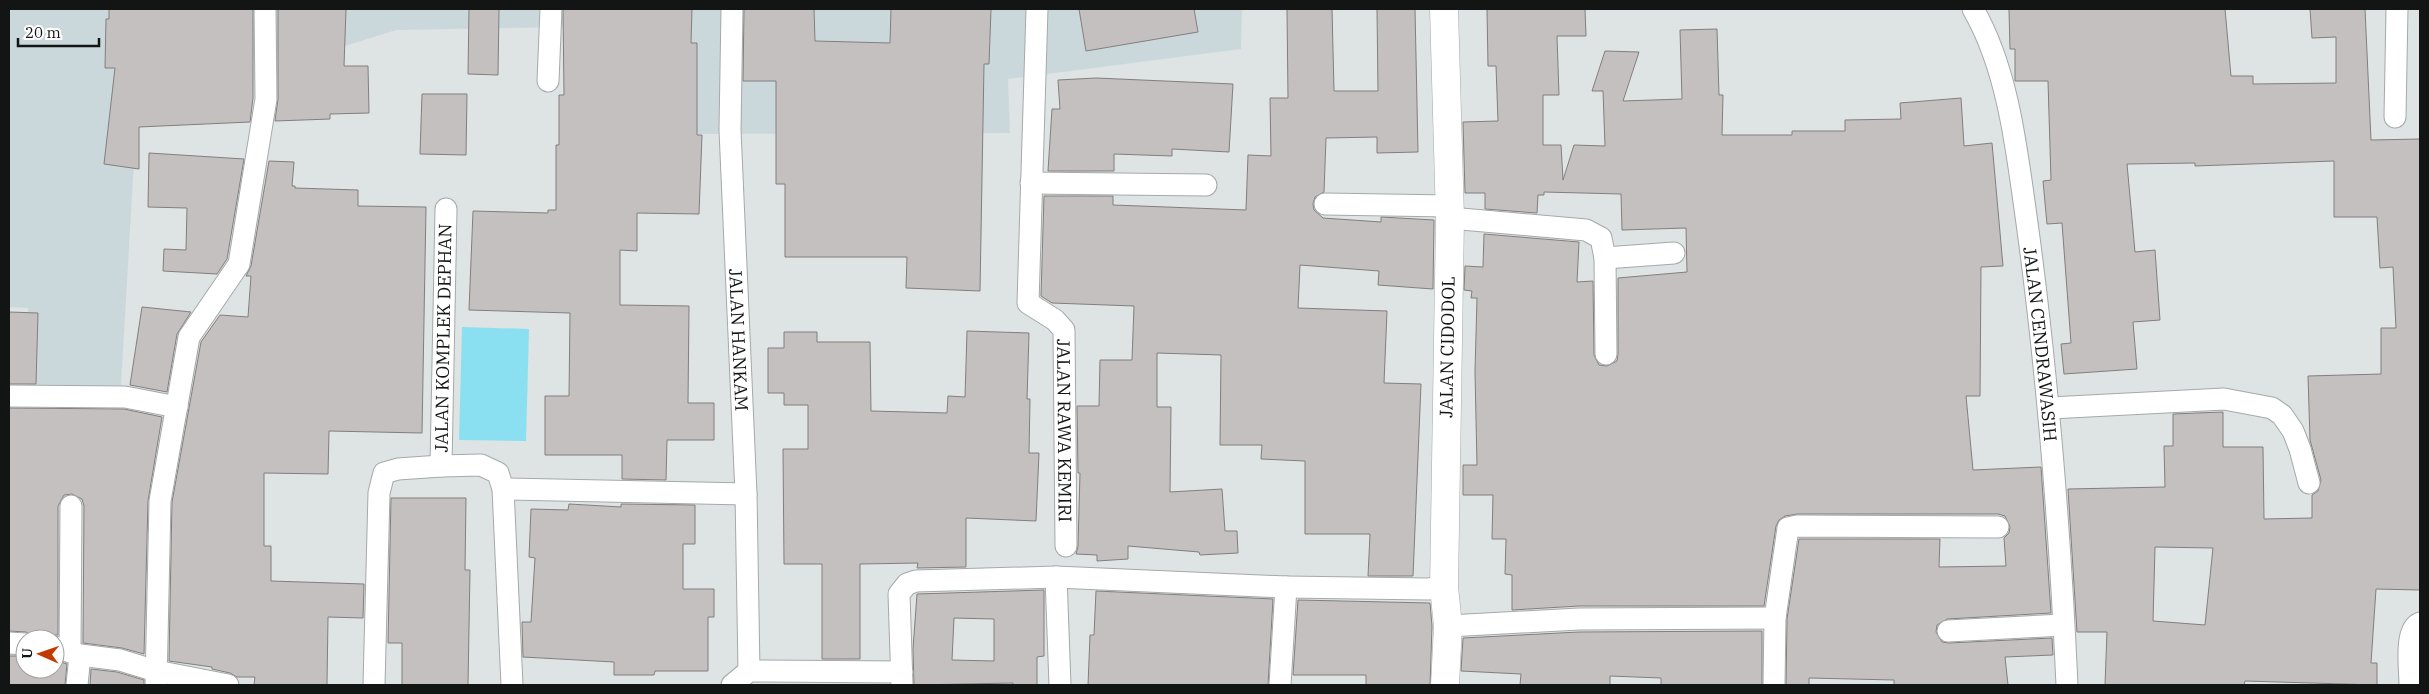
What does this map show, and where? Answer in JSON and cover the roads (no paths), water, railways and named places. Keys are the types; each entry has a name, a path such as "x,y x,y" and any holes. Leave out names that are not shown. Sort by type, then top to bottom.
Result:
{"street":[{"path":"156,678 160,501 188,337 239,264 266,99 265,9"},
{"path":"548,81 551,9"},
{"name":"JALAN HANKAM","path":"732,9 730,140 746,494 749,671"},
{"name":"JALAN RAWA KEMIRI","path":"1037,9 1028,303 1055,320 1064,330 1066,546"},
{"name":"JALAN CIDODOL","path":"1444,9 1450,212 1444,587 1448,626 1445,685"},
{"name":"JALAN CENDRAWASIH","path":"1973,9 1982,23 2000,78 2014,136 2050,408 2067,685"},
{"path":"2395,117 2397,9"},
{"path":"1031,183 1206,185"},
{"path":"1325,204 1450,212 1586,230 1601,238 1605,258 1606,354"},
{"name":"JALAN KOMPLEK DEPHAN","path":"441,466 446,210"},
{"path":"1605,258 1674,253"},
{"path":"9,396 125,398 177,407"},
{"path":"2050,408 2224,399 2272,408 2282,415 2293,431 2309,483"},
{"name":"JALAN KOMPLEK DEPHAN","path":"374,685 379,493 384,473 398,469 481,465 498,474 503,489"},
{"path":"512,685 503,489 746,494"},
{"path":"72,506 68,651 77,685"},
{"path":"1774,685 1775,618 1788,528 1797,526 1998,527"},
{"path":"732,685 749,671 902,679 899,594 907,584 916,581 1056,577 1286,587 1428,589 1444,587"},
{"path":"1056,577 1060,685"},
{"path":"1280,685 1286,587"},
{"path":"1448,626 1578,619 1775,618"},
{"path":"2410,685 2410,633 2415,624 2420,622"},
{"path":"1948,631 2063,625"},
{"path":"68,651 120,660 156,678 228,685"}]}
